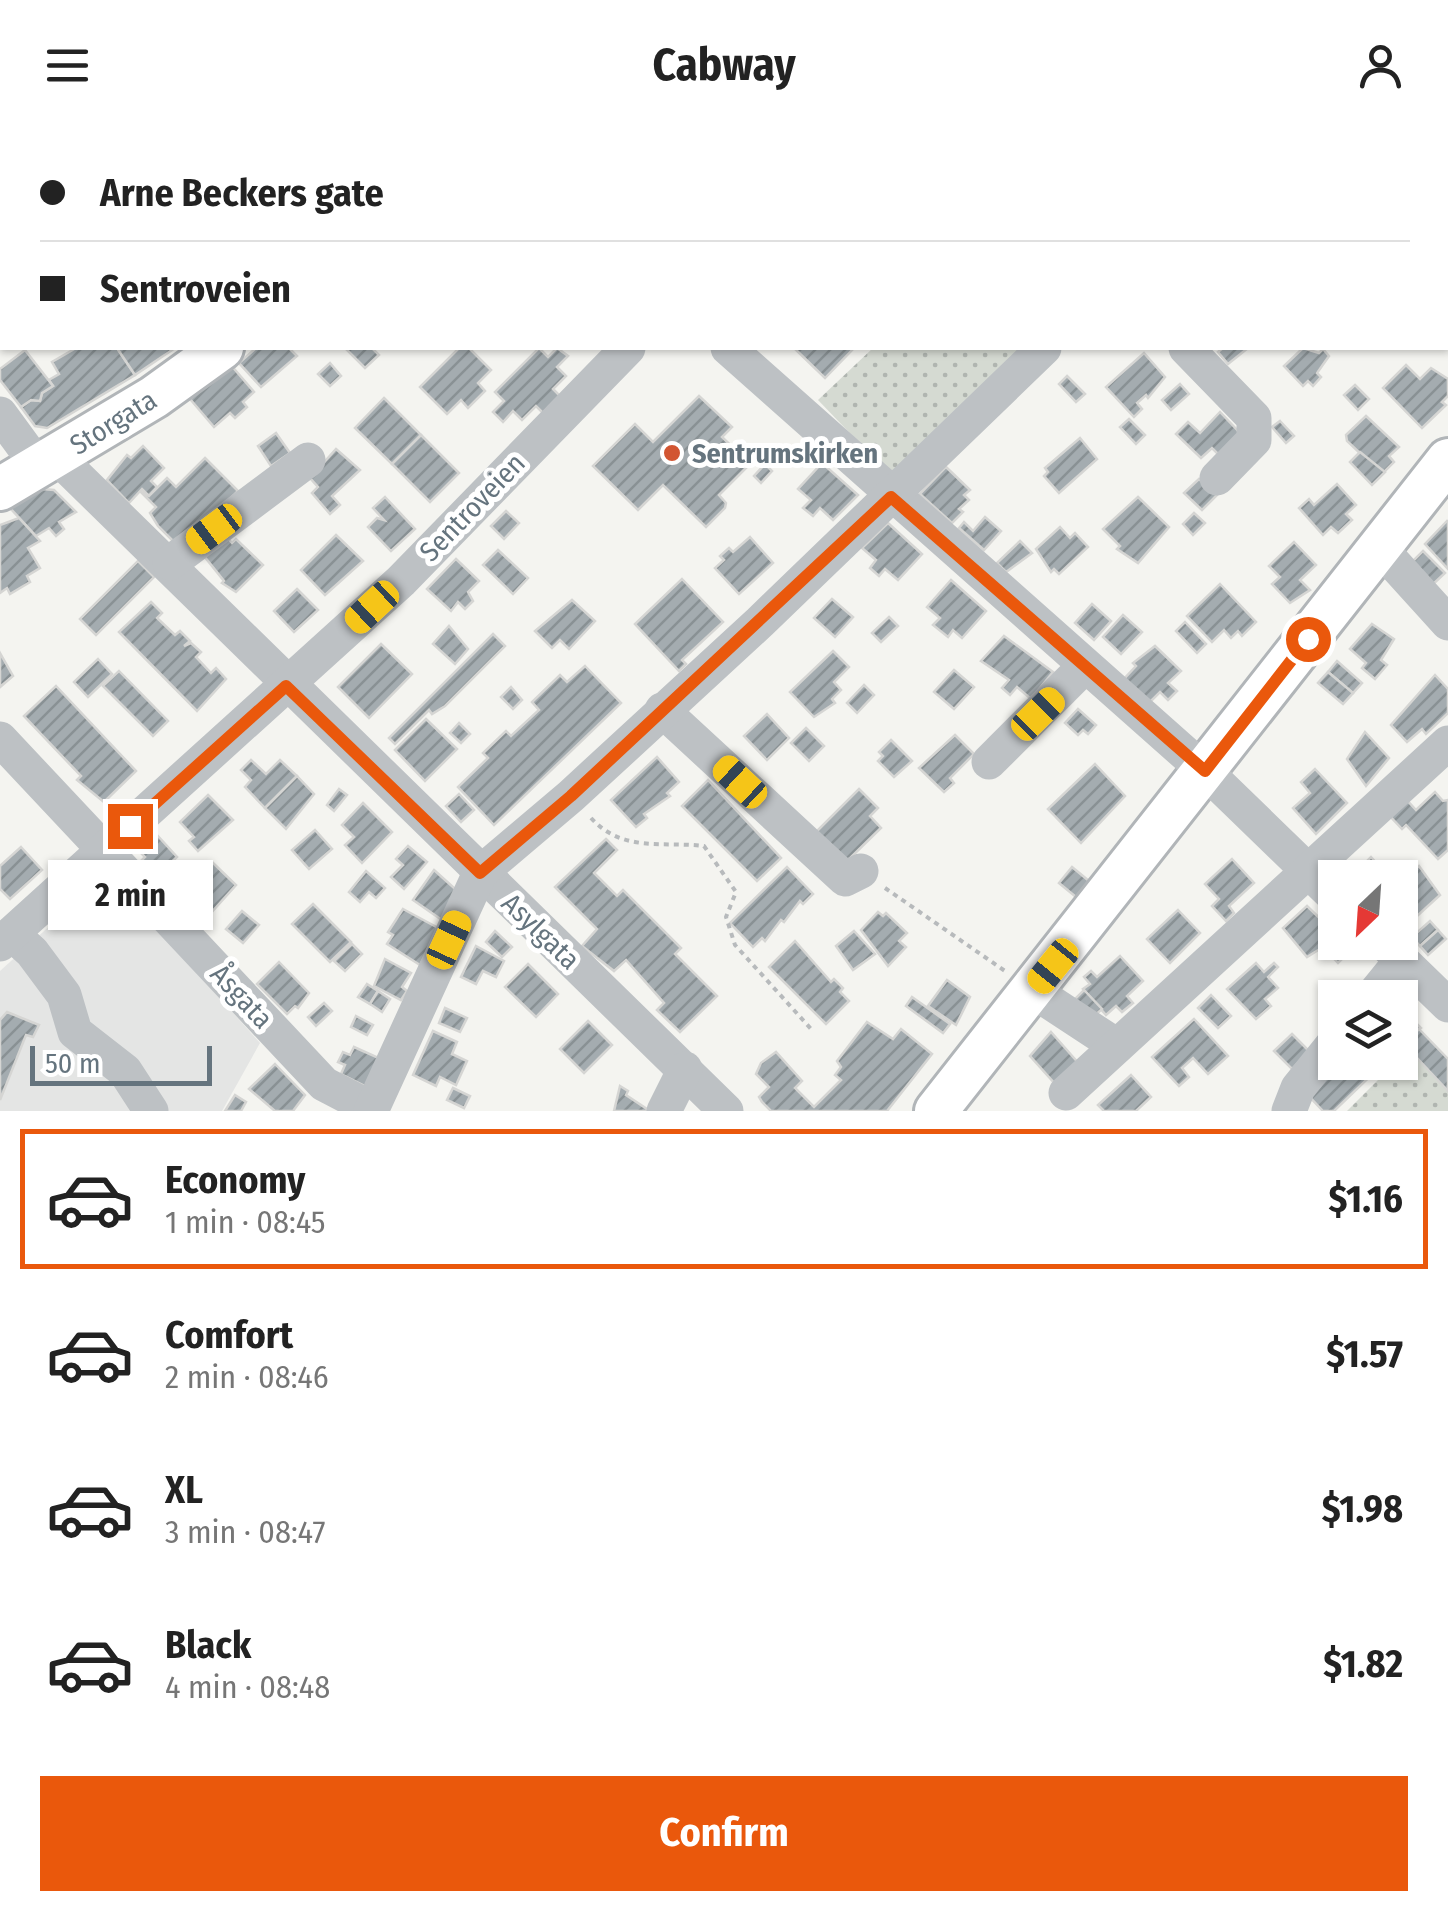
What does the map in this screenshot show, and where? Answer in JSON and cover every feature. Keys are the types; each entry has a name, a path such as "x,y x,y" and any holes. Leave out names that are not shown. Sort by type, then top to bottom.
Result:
{"main road":[{"name":"Storgata","path":"0,489 154,397 219,350"},
{"path":"936,1111 1448,460"}],"street":[{"name":"Sentroveien","path":"6,939 401,580 626,350"},
{"path":"730,350 891,497 1205,771 1318,880"},
{"path":"372,1110 480,873 571,796 1042,350"},
{"path":"1188,350 1254,418 1254,440 1218,478"},
{"name":"Asylgata","path":"0,414 47,461 170,563 286,686 726,1111"},
{"path":"170,563 308,460"},
{"path":"1380,548 1448,623"},
{"path":"990,762 1086,666"},
{"path":"662,710 845,879 861,871"},
{"name":"Åsgata","path":"0,738 324,1084 372,1110"},
{"path":"1066,1093 1448,744"},
{"path":"6,939 32,952 64,994 75,1032 125,1071 151,1111"},
{"path":"1400,960 1448,1005"},
{"path":"1033,991 1117,1046"},
{"path":"1288,1111 1298,1088 1318,1063"},
{"path":"664,1111 685,1069"}],"path":[{"path":"571,796 606,834 647,846 704,846 736,892 726,917 735,944 812,1030"},
{"path":"861,871 1033,991"}],"shaded area":[{"path":"871,350 1026,350 891,476 818,400"},
{"path":"108,873 260,1043 222,1111 0,1111 0,971"},
{"path":"1418,1057 1448,1086 1448,1111 1347,1111 1378,1080 1418,1080"}],"building":[{"path":"25,350 53,386 42,393 40,401 31,400 21,407 0,380 0,369"},
{"path":"73,350 118,350 135,375 47,428 35,426 21,407 31,400 40,401 42,393 53,386 49,380 59,374 52,362"},
{"path":"118,350 172,350 135,375"},
{"path":"254,350 291,350 297,356 261,387 239,363"},
{"path":"347,350 374,350 379,355 365,368"},
{"path":"457,350 471,350 491,370 478,383 485,391 468,408 461,400 447,414 420,387"},
{"path":"537,350 548,357 555,350 568,356 557,367 566,376 553,389 560,396 543,413 536,406 522,420 513,411 503,422 493,412 504,401 495,392"},
{"path":"796,350 852,350 825,378"},
{"path":"1220,350 1246,350 1228,364 1218,352"},
{"path":"1301,350 1324,350 1329,356 1313,386 1308,381 1303,386 1284,366"},
{"path":"1144,353 1165,377 1148,398 1146,395 1137,403 1142,409 1134,417 1106,387"},
{"path":"330,363 341,376 330,386 318,374"},
{"path":"230,364 254,392 243,402 247,407 235,418 230,413 214,427 190,399"},
{"path":"1406,365 1420,379 1431,368 1448,379 1448,396 1442,402 1446,405 1422,428 1383,388"},
{"path":"1067,376 1085,394 1076,402 1059,384"},
{"path":"1180,384 1189,394 1171,410 1162,400"},
{"path":"1355,385 1369,399 1358,410 1344,395"},
{"name":"Sentrumskirken","path":"699,396 732,427 722,437 750,464 719,495 726,503 725,508 706,527 663,485 638,510 593,466 635,424 653,442"},
{"path":"384,398 421,435 392,464 355,428"},
{"path":"1220,412 1240,433 1228,464 1212,448 1201,458 1176,434 1188,422 1200,433"},
{"path":"1366,416 1399,447 1389,456 1394,462 1382,474 1347,441 1346,435"},
{"path":"1129,419 1145,435 1136,444 1120,427"},
{"path":"1280,421 1294,436 1286,443 1272,427"},
{"path":"276,433 290,453 271,466 258,446"},
{"path":"421,435 459,473 430,502 392,464"},
{"path":"1080,438 1097,459 1059,493 1044,476 1048,472 1045,468"},
{"path":"773,445 781,453 771,463 763,455"},
{"path":"143,446 164,468 151,481 157,487 149,496 142,489 129,503 107,480 127,455 131,458"},
{"path":"336,449 360,470 332,496 340,505 330,514 312,493 318,487 310,478"},
{"path":"1360,452 1385,472 1372,485 1350,462"},
{"path":"205,458 238,491 180,548 158,526 150,513 156,507 140,491 149,496 167,478 176,487"},
{"path":"822,463 858,495 833,520 820,508 813,516 803,508 811,500 798,489"},
{"path":"765,464 772,471 761,483 754,476"},
{"path":"946,467 970,490 964,495 969,500 959,509 963,512 952,523 920,494"},
{"path":"1199,479 1217,495 1202,510 1184,493"},
{"path":"1337,484 1356,505 1346,514 1352,520 1338,533 1331,527 1323,535 1299,508 1309,499 1314,505"},
{"path":"42,489 54,490 76,512 59,522 64,529 56,536 49,528 36,536 10,508"},
{"path":"385,497 415,529 391,551 368,527 377,518 384,520 373,508"},
{"path":"1138,497 1169,527 1138,563 1117,549 1120,546 1103,529"},
{"path":"506,511 519,523 504,539 491,526"},
{"path":"1194,513 1205,523 1193,535 1183,524"},
{"path":"985,517 1001,531 984,550 959,528 964,522 973,531"},
{"path":"19,518 40,541 28,548 40,568 27,576 30,582 10,594 7,588 0,593 0,525"},
{"path":"1448,522 1448,569 1425,544"},
{"path":"888,523 922,554 898,580 885,569 879,576 870,568 876,560 862,548"},
{"path":"1060,527 1070,538 1075,533 1088,547 1059,574 1054,569 1051,572 1036,549"},
{"path":"225,535 232,543 236,539 263,565 236,592 222,583 204,556"},
{"path":"336,535 363,561 325,595 301,570"},
{"path":"750,537 773,563 739,594 715,568 729,548 733,552"},
{"path":"1020,541 1032,553 1006,572 997,563"},
{"path":"1294,542 1316,565 1300,580 1310,590 1290,603 1272,584 1280,577 1269,566"},
{"path":"498,550 528,578 513,594 483,565"},
{"path":"1423,551 1445,573 1430,587 1409,565"},
{"path":"456,559 479,581 468,592 473,601 465,609 458,602 451,611 427,589"},
{"path":"138,561 154,577 96,635 80,619"},
{"path":"682,579 723,622 682,660 686,664 679,671 635,624"},
{"path":"951,580 986,611 962,638 953,630 948,637 933,625 940,618 927,607"},
{"path":"1220,584 1256,622 1242,636 1238,631 1231,638 1224,630 1212,642 1187,616"},
{"path":"297,589 318,610 294,632 274,611"},
{"path":"832,599 853,617 835,637 814,618"},
{"path":"572,600 595,621 569,649 560,640 552,648 535,631"},
{"path":"151,602 162,613 157,618 175,635 180,631 190,641 184,646 191,643 201,652 196,657 211,673 216,668 226,679 197,711 119,632"},
{"path":"1092,604 1111,621 1094,640 1075,623"},
{"path":"1123,615 1142,632 1121,654 1103,637"},
{"path":"889,617 898,626 881,642 872,633"},
{"path":"1185,622 1206,644 1197,653 1176,631"},
{"path":"1372,624 1394,639 1381,660 1387,665 1375,679 1362,668 1366,663 1350,649"},
{"path":"449,626 468,649 455,664 433,644"},
{"path":"493,634 505,646 445,706 432,714 429,710 395,744 389,738"},
{"path":"1004,636 1053,672 1031,699 1017,687 1010,695 1002,688 1009,680 981,661"},
{"path":"381,644 412,674 369,718 338,687"},
{"path":"1155,646 1181,671 1168,683 1177,691 1168,700 1160,692 1148,704 1123,680 1136,666 1133,663"},
{"path":"833,651 849,667 834,682 841,690 832,699 835,703 814,717 790,692"},
{"path":"0,653 13,676 0,687"},
{"path":"98,659 112,674 88,697 74,682"},
{"path":"1337,661 1362,683 1353,693 1328,672"},
{"path":"585,666 621,703 494,825 458,787 488,758 483,753 506,731 511,736 539,710 532,702 560,675 567,682"},
{"path":"954,670 974,687 954,709 934,692"},
{"path":"119,671 168,721 153,736 103,686"},
{"path":"1328,672 1353,693 1343,704 1318,683"},
{"path":"1435,675 1448,689 1448,713 1426,734 1422,729 1407,742 1391,725"},
{"path":"864,685 874,695 857,713 847,703"},
{"path":"56,686 136,771 104,802 77,780 81,776 24,716"},
{"path":"511,687 522,700 513,709 501,697"},
{"path":"1078,709 1096,725 1088,734 1083,730 1078,735 1065,723"},
{"path":"767,714 789,738 767,760 744,736"},
{"path":"426,719 457,749 425,781 395,750"},
{"path":"459,723 470,734 461,743 450,733"},
{"path":"806,728 824,746 809,761 791,743"},
{"path":"1365,732 1389,758 1366,786 1347,759"},
{"path":"955,735 974,754 950,778 954,783 944,792 919,768"},
{"path":"891,740 912,761 894,777 878,761 883,756 879,752"},
{"path":"657,757 679,782 667,793 670,796 644,814 647,818 636,827 611,800"},
{"path":"251,760 266,774 280,760 297,776 265,808 245,787 251,780 241,770"},
{"path":"1095,764 1125,796 1081,843 1048,809"},
{"path":"1315,769 1347,803 1316,834 1293,808 1310,793 1301,782"},
{"path":"297,776 314,794 286,829 265,808"},
{"path":"708,780 781,858 757,881 682,806"},
{"path":"339,789 347,795 334,811 327,805"},
{"path":"859,789 878,808 870,816 881,828 843,865 813,835"},
{"path":"1435,792 1443,801 1448,800 1448,850 1438,859 1406,825 1402,829 1387,813 1404,797 1416,810"},
{"path":"459,794 474,810 461,822 446,806"},
{"path":"208,795 233,820 198,851 189,841 194,837 180,822"},
{"path":"363,803 392,832 362,863 345,845 354,837 342,825"},
{"path":"315,830 332,849 309,869 292,850"},
{"path":"157,835 177,857 153,880 138,864 145,857 140,852"},
{"path":"606,839 617,850 594,873 617,896 623,890 681,948 675,954 717,996 680,1032 657,1010 664,1003 626,960 614,971 582,946 597,929 555,887"},
{"path":"408,846 427,862 404,889 391,877 403,865 396,859"},
{"path":"21,847 42,870 10,899 0,889 0,866"},
{"path":"1232,859 1254,883 1229,906 1234,913 1226,921 1212,906 1219,899 1205,884"},
{"path":"212,862 236,885 210,914 185,892"},
{"path":"787,867 813,894 803,904 800,901 765,941 762,938 753,947 730,923"},
{"path":"1072,867 1089,881 1076,897 1059,883"},
{"path":"1418,867 1440,895 1418,915"},
{"path":"434,870 463,896 442,920 413,900"},
{"path":"366,871 385,888 376,898 369,892 360,902 349,892"},
{"path":"313,904 351,942 330,962 292,924"},
{"path":"1307,906 1318,917 1318,950 1307,957 1283,928"},
{"path":"403,909 440,929 420,965 387,944 393,935 388,932"},
{"path":"1178,910 1200,933 1170,963 1147,939"},
{"path":"242,911 259,925 243,943 226,929"},
{"path":"878,912 883,916 886,913 907,933 899,941 906,947 888,966 861,930"},
{"path":"1430,921 1438,930 1420,946 1418,932"},
{"path":"1438,930 1446,939 1428,955 1420,946"},
{"path":"495,931 512,947 502,957 486,942"},
{"path":"854,931 875,954 853,970 836,946"},
{"path":"795,941 831,982 834,979 843,988 840,992 849,1001 826,1024 769,967"},
{"path":"352,944 362,954 345,971 334,961"},
{"path":"476,946 504,961 496,977 483,971 476,984 461,977"},
{"path":"1120,956 1143,981 1127,996 1133,1003 1122,1012 1116,1006 1106,1015 1083,989 1090,984 1084,977 1091,971 1097,977"},
{"path":"385,959 411,973 402,987 407,991 401,1000 374,986"},
{"path":"279,962 309,993 298,1008 295,1006 287,1014 257,984"},
{"path":"1256,963 1264,972 1274,963 1278,967 1268,977 1278,988 1265,999 1271,1006 1256,1019 1227,989"},
{"path":"528,964 558,994 536,1017 505,987"},
{"path":"947,980 970,997 956,1025 928,1006"},
{"path":"367,984 378,991 370,1004 358,997"},
{"path":"1084,990 1102,1009 1092,1018 1075,999"},
{"path":"378,991 390,999 382,1012 370,1004"},
{"path":"1211,995 1231,1016 1218,1028 1198,1008"},
{"path":"912,997 950,1024 943,1033 906,1006"},
{"path":"324,1003 332,1011 316,1026 308,1017"},
{"path":"445,1008 467,1018 460,1032 439,1023"},
{"path":"7,1012 39,1025 33,1037 26,1035 0,1100 0,1020"},
{"path":"356,1016 373,1025 367,1035 351,1027"},
{"path":"1194,1019 1228,1056 1208,1074 1193,1058 1182,1068 1189,1077 1179,1086 1152,1057"},
{"path":"588,1021 612,1045 584,1073 560,1049"},
{"path":"867,1022 893,1039 901,1029 932,1054 887,1111 771,1111 762,1102 759,1097 769,1087 756,1074 761,1063 776,1052 802,1081 795,1088 814,1107 841,1080 835,1075 841,1067 837,1061"},
{"path":"1418,1030 1448,1059 1448,1091 1418,1059"},
{"path":"433,1031 457,1042 452,1054 467,1061 456,1085 440,1077 436,1086 413,1075"},
{"path":"1051,1032 1081,1066 1057,1086 1030,1056"},
{"path":"1292,1034 1309,1051 1292,1069 1274,1051"},
{"path":"354,1047 381,1059 367,1087 341,1074 345,1065 338,1062 343,1052 350,1055"},
{"path":"275,1064 305,1095 293,1111 275,1111 249,1089"},
{"path":"1131,1075 1151,1097 1136,1111 1104,1111 1098,1105"},
{"path":"1318,1079 1366,1080 1334,1111 1323,1111 1305,1092"},
{"path":"620,1086 628,1091 626,1095 650,1111 614,1111"},
{"path":"453,1088 470,1096 464,1108 447,1100"},
{"path":"235,1095 246,1102 241,1111 225,1111"}],"place":[{"name":"Sentrumskirken","path":"672,453"}],"route":[{"path":"130,826 286,686 480,873 571,796 891,497 1205,771 1308,639"}]}
